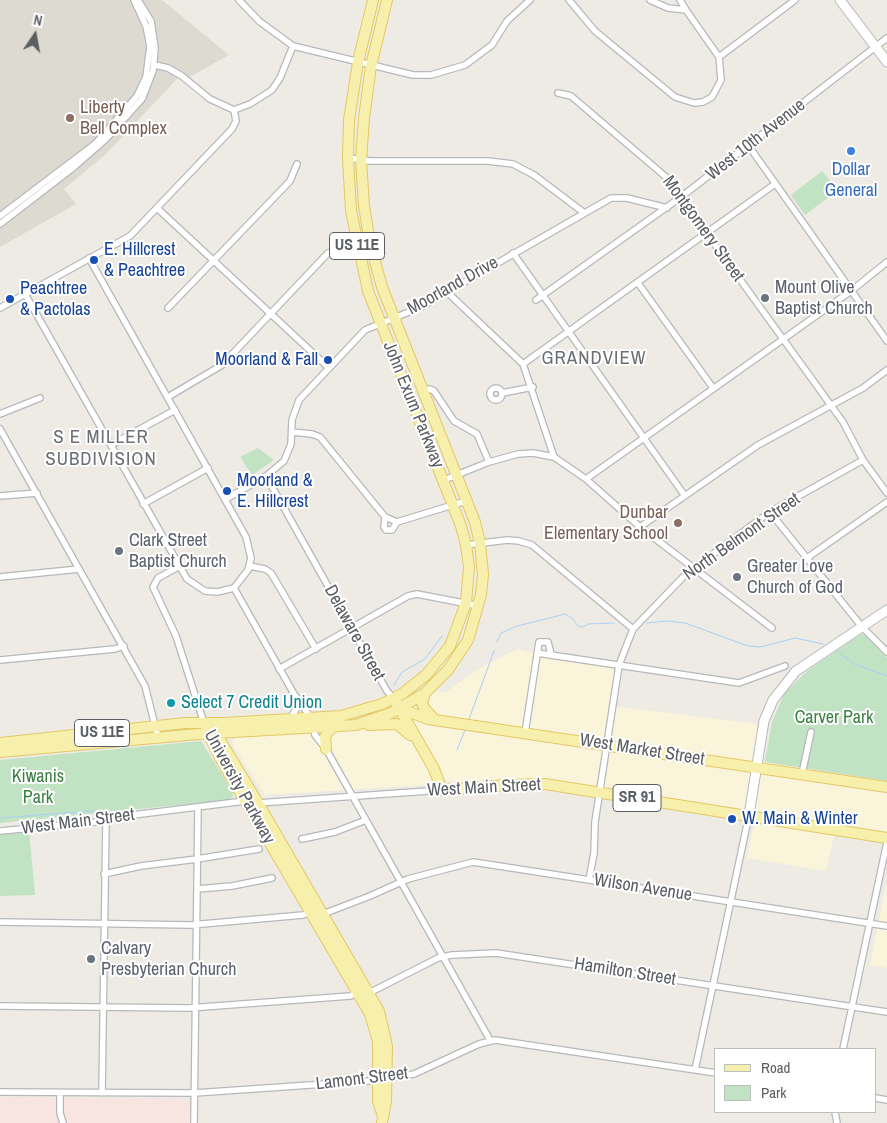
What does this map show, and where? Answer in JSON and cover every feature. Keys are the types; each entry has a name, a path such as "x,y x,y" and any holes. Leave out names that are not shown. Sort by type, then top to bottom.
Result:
{"main road":[{"name":"John Exum Parkway","path":"312,723 397,704 440,660 450,646 466,603 468,581 466,545 444,480 368,291 351,211 348,158 349,120 358,62 372,0"},
{"name":"John Exum Parkway","path":"335,727 356,725 397,704 425,693 456,660 468,640 479,606 483,574 480,543 466,501 393,319 370,243 364,206 361,160 371,66 387,0"},
{"path":"840,0 887,62"},
{"path":"749,815 764,720 772,700 784,683 813,658 887,610"},
{"path":"425,693 423,705 428,714 434,719"},
{"name":"West Market Street","path":"397,704 418,716 434,719 887,787"},
{"name":"Delaware Street","path":"397,704 434,769 442,790"},
{"path":"410,727 410,720 418,716"},
{"name":"US 11E","path":"209,730 289,720 335,727"},
{"name":"US 11E","path":"0,743 312,723"},
{"path":"356,725 397,724 402,726 419,744"},
{"path":"326,749 325,737 329,730 335,727"},
{"name":"University Parkway","path":"209,730 245,801 311,912 364,992 379,1011 386,1034 382,1078 386,1102 382,1118"},
{"name":"University Parkway","path":"209,730 258,803 323,914 364,992"},
{"name":"US 11E","path":"0,752 158,732"},
{"name":"West Main Street","path":"442,790 531,784 601,792 887,838"}],"street":[{"path":"0,216 95,144 138,96 146,77 150,46 146,26 134,0"},
{"path":"0,224 74,167 115,131 142,99 155,65 151,21 138,0"},
{"path":"239,0 259,21 293,46 371,66 422,75 446,72 465,65 492,45 507,21 530,0"},
{"path":"569,0 595,31 657,84 684,102 704,102 712,97 721,80 719,57 680,0"},
{"path":"650,0 668,8 686,10"},
{"path":"719,57 795,0"},
{"name":"West 10th Avenue","path":"536,300 681,197 887,38"},
{"path":"155,65 168,68 182,76 210,99 234,110 250,104 272,90 280,78 293,46"},
{"name":"Montgomery Street","path":"558,93 571,96 661,171 851,434 863,460 887,492"},
{"path":"1,306 130,236 232,129 236,120 234,110"},
{"path":"748,146 887,341"},
{"path":"348,158 361,160 488,161 513,164 534,174 583,212"},
{"path":"168,308 290,181 297,164"},
{"path":"524,364 775,184"},
{"name":"Moorland Drive","path":"226,499 266,476 284,461 291,444 292,420 299,400 358,335 380,323 422,307 583,212 618,197 666,208"},
{"path":"157,208 329,368"},
{"path":"168,397 222,365 328,252 357,244 370,243"},
{"path":"512,253 685,496"},
{"path":"25,294 178,567 187,579 206,591 217,592 234,588 249,566 250,547 226,499 89,258"},
{"path":"586,479 851,291 887,262"},
{"path":"638,282 713,388"},
{"path":"447,292 524,364 554,457"},
{"path":"640,527 758,445 863,388 887,370"},
{"path":"502,394 532,387"},
{"path":"422,391 430,389 434,391 454,420 477,434 489,462"},
{"path":"0,414 40,398"},
{"path":"111,445 174,410"},
{"path":"0,429 145,686 158,732"},
{"path":"292,432 312,434 320,437 385,517 397,522 466,501"},
{"path":"444,480 489,462 518,454 533,453 554,457 586,479 640,527 772,628"},
{"name":"North Belmont Street","path":"589,880 594,853 595,822 620,665 633,629 686,574 770,512 863,460"},
{"path":"143,504 208,468"},
{"name":"Delaware Street","path":"266,476 387,691 397,704"},
{"path":"0,496 37,493"},
{"path":"807,558 887,502"},
{"path":"770,512 862,627 887,652"},
{"path":"385,517 384,527 386,530 392,530 397,522"},
{"path":"466,545 514,540 532,545 633,629"},
{"path":"249,566 265,569 270,573 316,649"},
{"path":"178,567 158,578 153,587 176,636 209,730"},
{"path":"0,577 80,569"},
{"path":"234,588 490,1040 714,1073"},
{"path":"279,669 408,596 417,594 479,606"},
{"path":"525,733 539,642 544,640 548,642 551,654"},
{"path":"0,660 115,649 124,646"},
{"path":"537,653 739,683 785,666"},
{"path":"289,720 296,709 296,698"},
{"path":"802,774 811,732"},
{"name":"West Main Street","path":"258,803 442,790"},
{"name":"West Main Street","path":"0,831 106,821 116,817 245,801"},
{"path":"194,1123 198,808"},
{"path":"695,1070 749,815"},
{"path":"302,839 335,832 366,820"},
{"path":"102,1093 106,821"},
{"path":"843,1048 887,842"},
{"path":"104,874 141,866 197,860 259,849"},
{"name":"Wilson Avenue","path":"323,914 401,882 473,862 887,926"},
{"path":"197,889 239,885 272,878"},
{"path":"0,922 196,924 303,915 311,912"},
{"name":"Hamilton Street","path":"0,1006 195,1008 350,996 364,992 444,957 496,953 887,1012"},
{"name":"Lamont Street","path":"0,1092 195,1093 382,1078 414,1074 490,1040"},
{"path":"60,1093 60,1113 63,1123"}],"shaded area":[{"name":"Liberty Bell Complex","path":"0,0 162,0 229,55 182,81 178,78 105,155 64,189 76,204 0,247"},
{"path":"518,649 544,656 613,666 615,668 611,706 751,723 758,726 754,760 887,782 887,832 837,823 826,871 747,858 757,811 543,779 455,782 434,779 427,785 265,795 232,742 234,737 335,732 390,726 395,717 412,707 429,703 429,696 434,691 446,692 486,664"},
{"path":"887,881 887,968 870,965"},
{"path":"0,1097 191,1100 191,1123 0,1123"}],"green space":[{"path":"822,171 838,190 805,215 791,195"},
{"path":"258,448 274,460 252,475 240,457"},
{"name":"Carver Park","path":"861,634 865,635 887,658 887,781 765,762 772,722 784,694 807,671"},
{"name":"Kiwanis Park","path":"201,741 233,792 233,797 228,800 0,823 0,760"},
{"path":"29,831 35,895 0,896 0,834"}],"waterway":[{"path":"497,642 501,633 517,626 565,614 572,618 578,626 583,627 588,624 614,623"},
{"path":"647,623 668,621 685,623 748,646 760,647 795,638 823,644"},
{"path":"394,685 402,672 425,659 442,636"},
{"path":"836,650 854,664 887,676"},
{"path":"468,722 494,651"},
{"path":"457,750 465,730"},
{"path":"0,818 93,811"}],"place":[{"name":"Liberty Bell Complex","path":"70,118"},
{"name":"Dollar General","path":"851,151"},
{"name":"E. Hillcrest & Peachtree","path":"94,260"},
{"name":"Mount Olive Baptist Church","path":"765,298"},
{"name":"Peachtree & Pactolas","path":"10,299"},
{"name":"Moorland & Fall","path":"328,360"},
{"name":"Moorland & E. Hillcrest","path":"227,491"},
{"name":"Dunbar Elementary School","path":"678,523"},
{"name":"Clark Street Baptist Church","path":"119,551"},
{"name":"Greater Love Church of God","path":"737,577"},
{"name":"Select 7 Credit Union","path":"171,703"},
{"name":"W. Main & Winter","path":"732,819"},
{"name":"Calvary Presbyterian Church","path":"91,959"}],"district":[{"name":"GRANDVIEW","path":"594,359"},
{"name":"S E MILLER SUBDIVISION","path":"101,449"}]}
